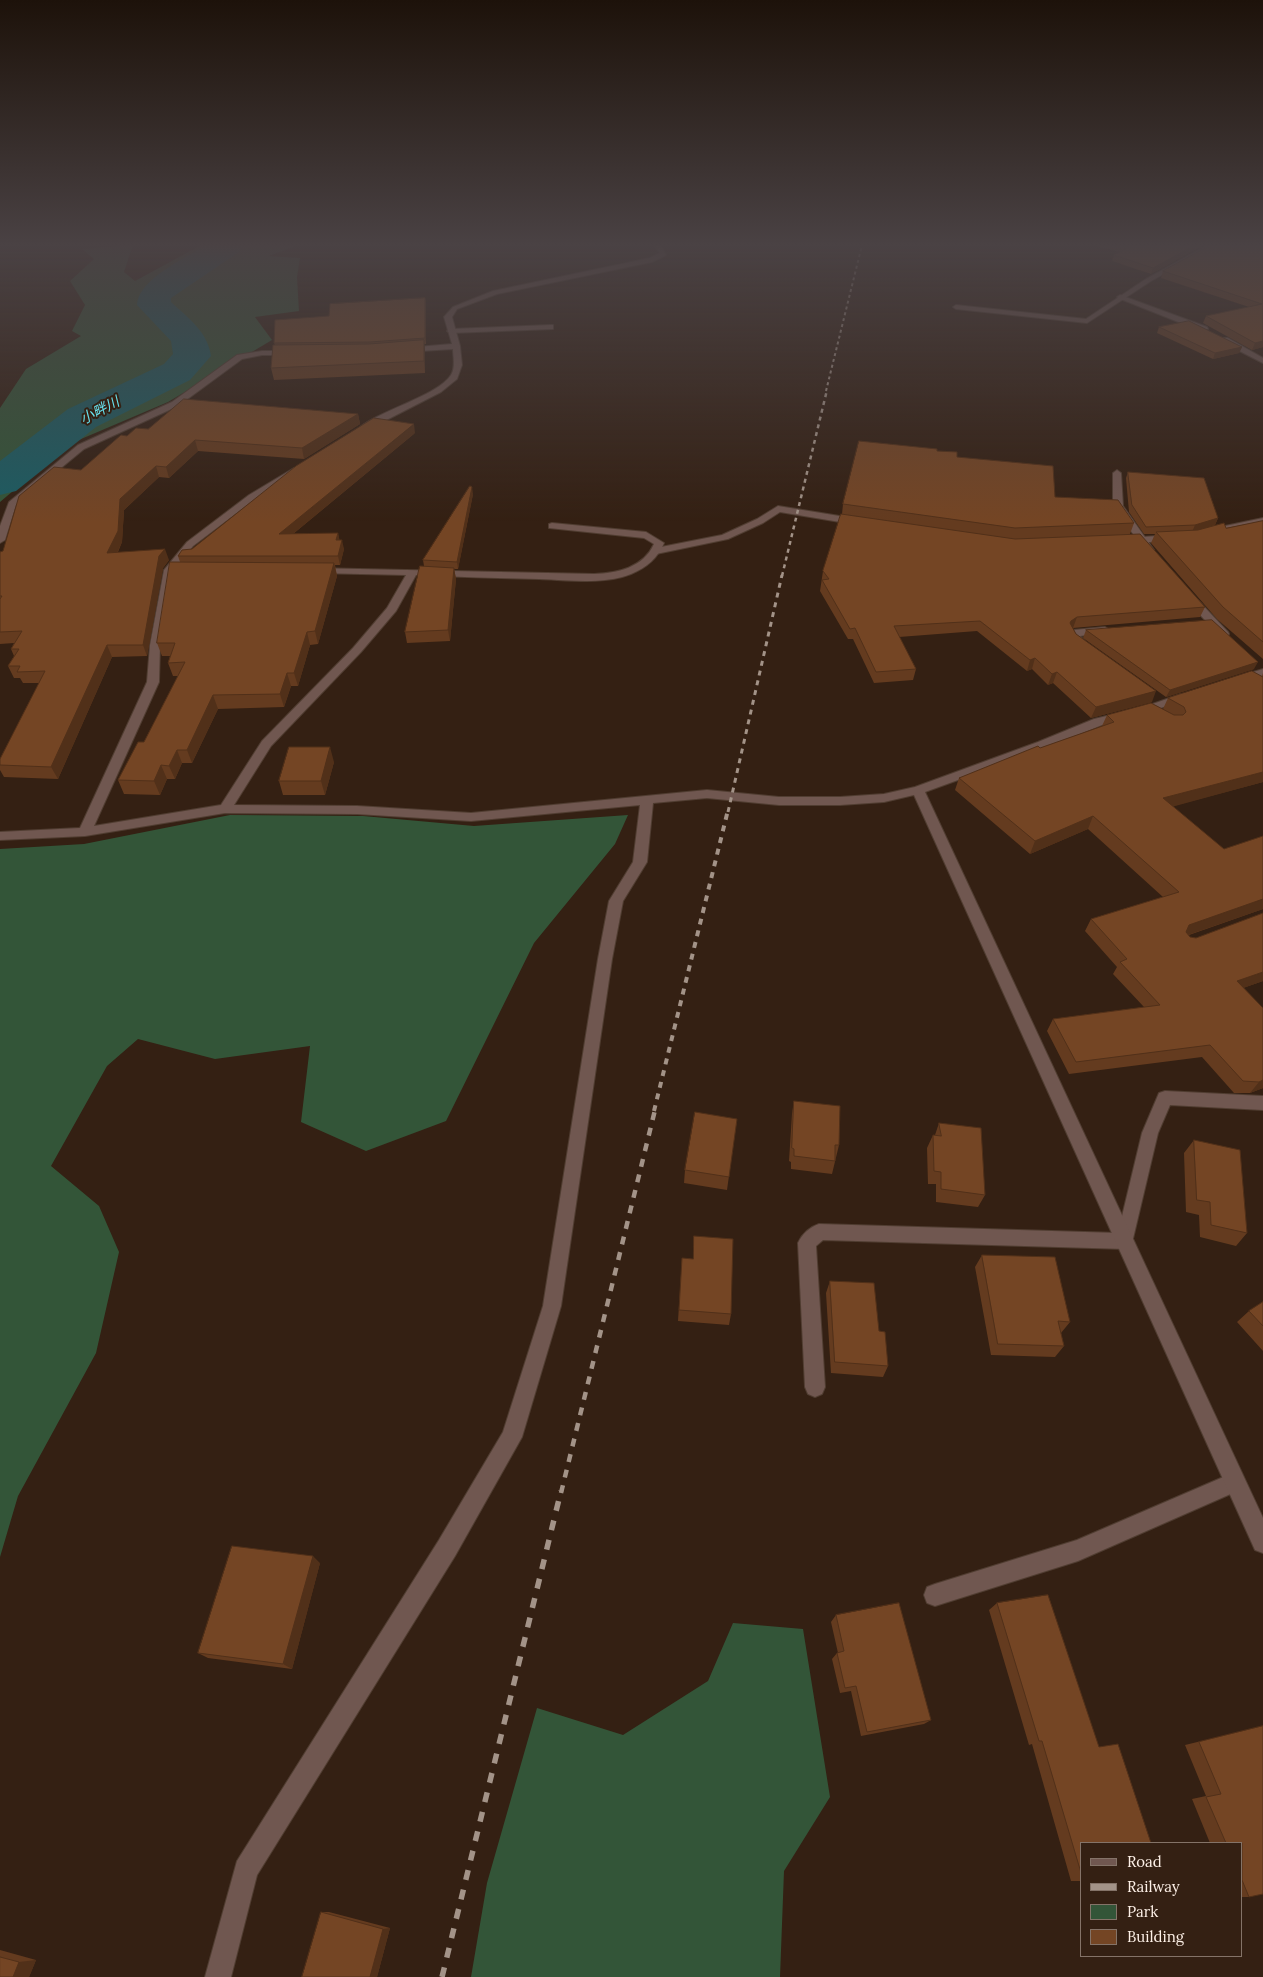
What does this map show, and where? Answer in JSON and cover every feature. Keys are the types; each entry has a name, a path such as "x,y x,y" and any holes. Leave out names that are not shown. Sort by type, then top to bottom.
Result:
{"street":[{"path":"351,436 375,421 438,390 454,377 458,365 453,337"},
{"path":"1219,337 1263,360"},
{"path":"399,350 456,346"},
{"path":"0,540 12,504 81,448 175,404 240,357 262,353 302,352"},
{"path":"175,404 185,405"},
{"path":"356,420 375,421"},
{"path":"84,832 146,701 153,682 155,645 174,570 190,544 252,496 301,466"},
{"path":"1117,473 1118,506 1140,540 1153,555"},
{"path":"656,551 725,537 760,521 778,509 864,523"},
{"path":"1111,541 1188,537 1221,528 1263,521"},
{"path":"306,570 510,576 616,575 642,564 656,551 659,543 646,535 552,526"},
{"path":"225,808 266,744 369,636 392,609 413,572"},
{"path":"1186,592 1207,623 1234,642"},
{"path":"1093,652 1078,641 1073,633 1118,629"},
{"path":"1230,682 1248,677 1261,667"},
{"path":"1248,677 1263,688"},
{"path":"0,836 84,832 225,808 357,810 471,817 707,794 779,801 840,801 884,798 918,790 1042,745 1098,722 1148,709 1160,700 1201,691"},
{"path":"1148,709 1165,718"},
{"path":"918,790 1263,1541"},
{"path":"218,1977 246,1870 447,1548 512,1437 552,1306 605,958 616,901 640,862 647,799"},
{"path":"1125,1241 1150,1133 1165,1098 1263,1103"},
{"path":"816,1387 808,1243 819,1232 1125,1241"},
{"path":"935,1595 1078,1550 1235,1482"}],"green space":[{"path":"79,337 270,337 272,340 168,402 67,445 0,502 0,408 26,369"},
{"path":"230,815 363,816 474,826 628,815 615,844 534,943 446,1121 366,1151 301,1122 310,1046 215,1059 138,1039 107,1066 51,1166 99,1206 119,1252 96,1353 18,1496 0,1557 0,849 84,844"},
{"path":"733,1623 803,1629 830,1797 784,1871 780,1977 471,1977 487,1883 537,1708 623,1735 708,1681"}],"building":[{"path":"274,337 425,337 370,342 274,343"},
{"path":"1181,337 1222,337 1242,347 1215,353"},
{"path":"1245,337 1263,337 1263,341 1255,343"},
{"path":"424,340 424,361 271,368 273,345 369,344"},
{"path":"184,399 358,414 302,448 195,440 166,467 156,466 120,499 118,531 107,553 165,549 159,556 143,645 107,645 51,767 0,765 0,759 45,671 17,672 20,666 8,666 19,649 11,649 22,631 0,632 0,599 2,596 0,596 0,552 3,551 19,496 54,467 81,470 121,435 127,436 136,428 148,429"},
{"path":"374,418 414,424 279,534 338,533 336,540 342,540 338,556 178,556 182,550 192,549 296,466"},
{"path":"859,441 957,452 957,457 1053,466 1055,497 1118,500 1134,523 1015,528 843,504"},
{"path":"1128,472 1204,478 1218,518 1195,525 1146,527 1132,505"},
{"path":"470,486 472,487 457,562 423,560"},
{"path":"841,514 1015,539 1140,534 1205,607 1077,617 1071,621 1070,623 1076,634 1156,691 1096,707 1057,672 1052,674 1035,658 1030,660 980,621 894,626 916,669 876,672 855,628 850,629 822,580 829,579 823,571"},
{"path":"1263,521 1263,642 1223,607 1156,532 1198,530 1224,523 1226,528"},
{"path":"170,562 334,563 315,631 307,632 294,673 287,673 280,694 213,695 187,750 177,750 169,766 161,765 154,781 118,780 138,742 144,742 185,662 168,663 175,643 157,643"},
{"path":"420,566 454,568 448,630 405,632"},
{"path":"1212,620 1258,662 1170,690 1086,630"},
{"path":"1252,671 1263,677 1263,772 1163,798 1224,849 1263,836 1263,899 1189,925 1186,932 1190,937 1196,938 1263,913 1263,972 1237,981 1263,1008 1263,1080 1259,1082 1243,1081 1210,1045 1076,1062 1053,1019 1160,1005 1120,962 1127,959 1091,919 1179,892 1093,816 1035,841 959,778 1038,746 1040,748 1114,722 1107,715 1151,703 1174,715 1183,715 1186,712 1184,707 1168,698"},
{"path":"289,747 330,747 321,781 279,781"},
{"path":"794,1101 840,1106 839,1145 835,1145 835,1161 794,1156 794,1149 792,1148"},
{"path":"695,1112 737,1119 729,1177 685,1170"},
{"path":"939,1123 981,1128 985,1195 941,1189 941,1172 934,1171 933,1135 941,1136"},
{"path":"1194,1140 1240,1150 1247,1233 1211,1225 1210,1202 1197,1200"},
{"path":"694,1236 733,1239 731,1314 679,1310 682,1258 693,1259"},
{"path":"982,1255 1055,1257 1070,1322 1058,1321 1064,1346 998,1344"},
{"path":"830,1281 874,1283 879,1331 885,1332 888,1366 835,1362"},
{"path":"1263,1302 1263,1326 1249,1311"},
{"path":"232,1546 313,1556 283,1664 198,1653"},
{"path":"1048,1595 1099,1747 1118,1744 1151,1842 1080,1842 1080,1869 1042,1741 1039,1741 997,1603"},
{"path":"899,1603 931,1720 867,1732 856,1686 845,1688 837,1653 844,1651 836,1615"},
{"path":"1263,1726 1263,1894 1249,1897 1243,1882 1243,1842 1226,1842 1206,1797 1221,1794 1199,1742"},
{"path":"321,1912 383,1929 370,1977 302,1977"},
{"path":"0,1957 19,1962 13,1977 0,1977"}],"waterway":[{"name":"小畔川","path":"0,482 82,418 177,372 192,356 191,344 186,337"}],"railway":[{"path":"826,391 839,337"},
{"path":"782,576 827,390"},
{"path":"728,812 782,575"},
{"path":"654,1111 728,810"},
{"path":"561,1493 655,1110"},
{"path":"442,1977 561,1491"}]}
